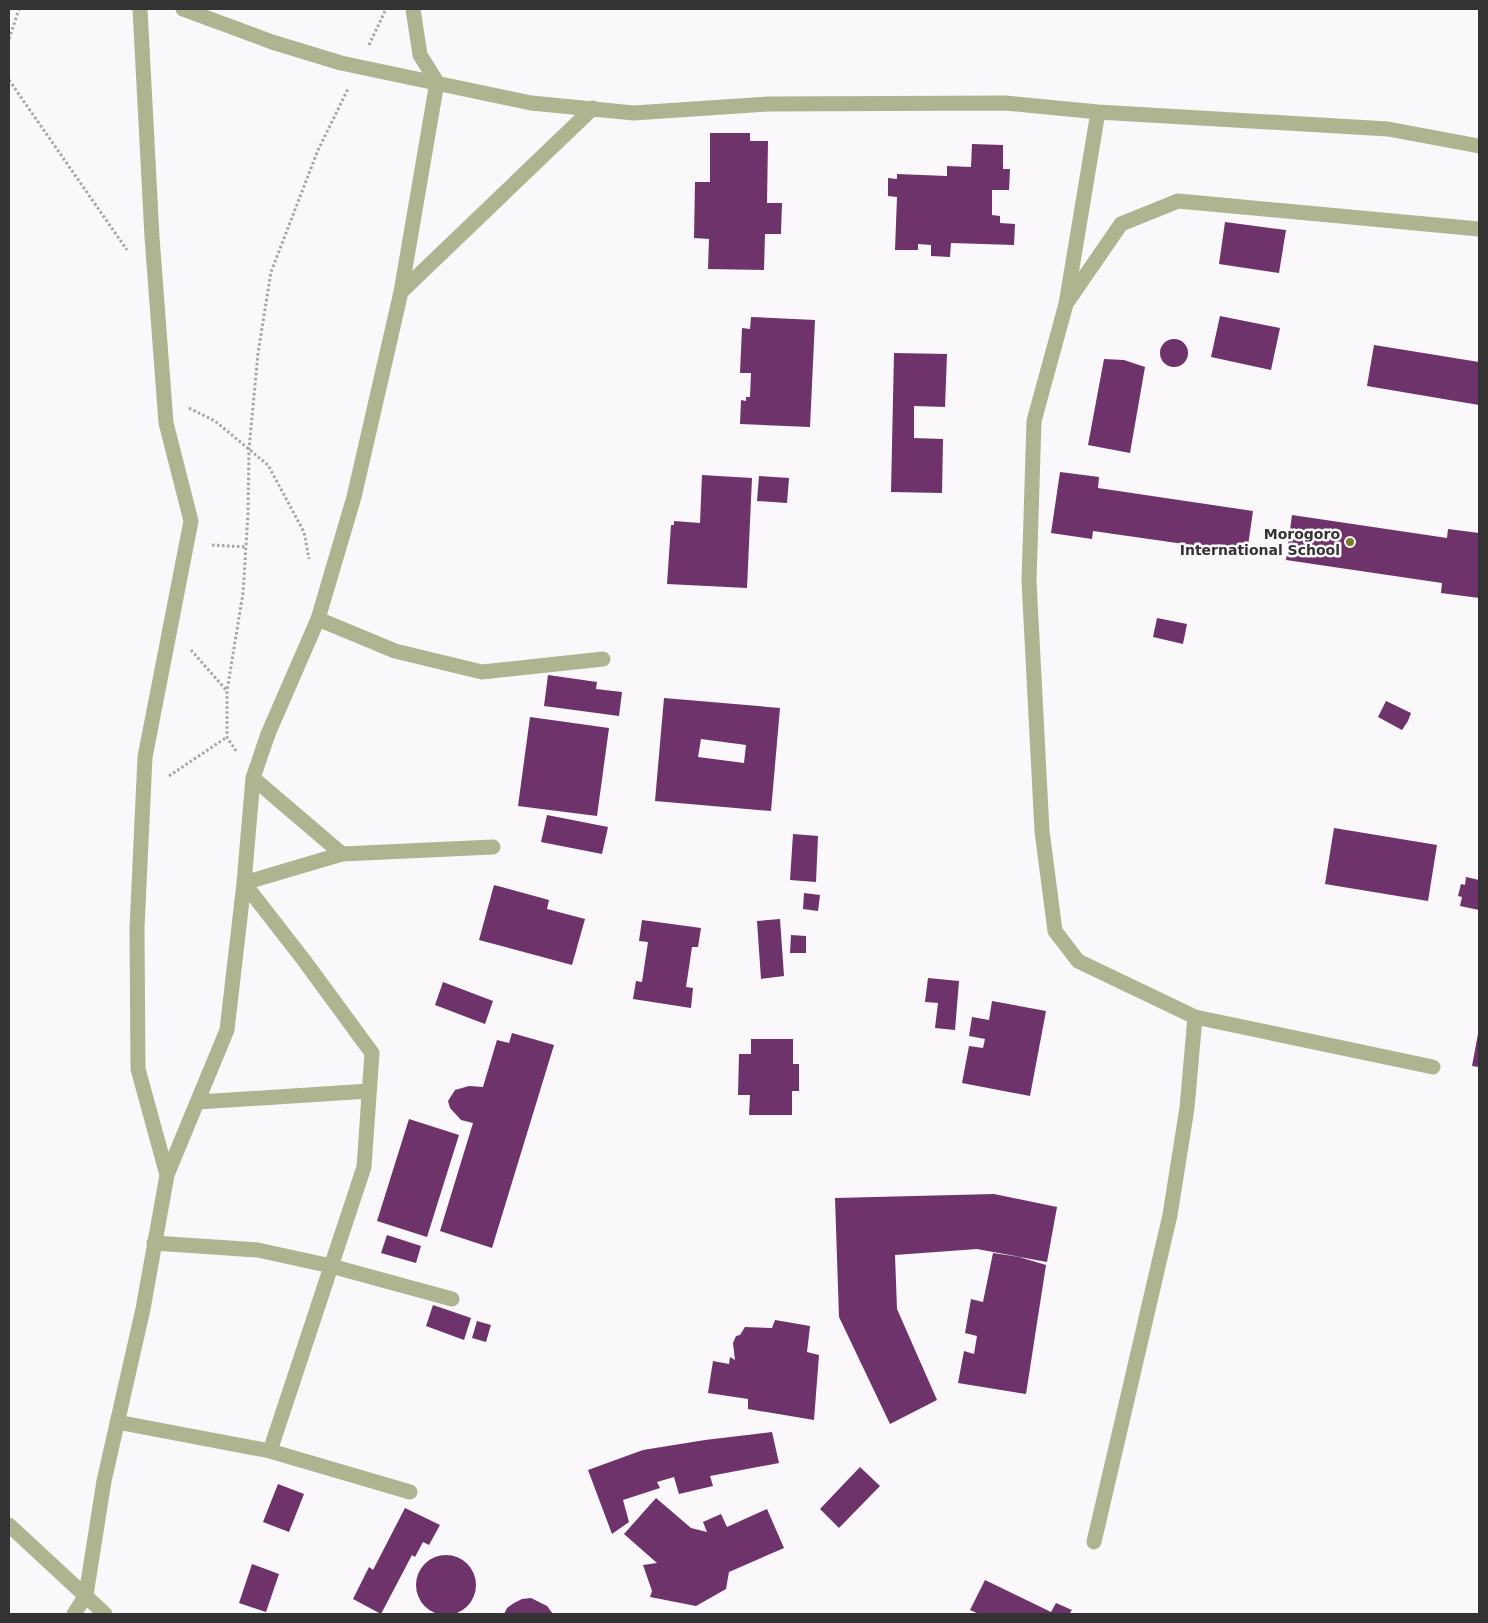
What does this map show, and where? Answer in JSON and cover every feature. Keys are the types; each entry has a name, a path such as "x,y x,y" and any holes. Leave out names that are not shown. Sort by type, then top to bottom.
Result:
{"street":[{"path":"140,9 152,237 166,423 191,521 145,757 137,928 138,1069 168,1175"},
{"path":"183,9 272,42 341,63 531,103 634,113 768,104 1006,102 1098,112 1388,129 1479,146"},
{"path":"74,1614 86,1595 104,1481 143,1309 168,1175 227,1030 244,884 253,778 268,734 318,619 354,497 401,292 437,82 420,55 413,9"},
{"path":"401,292 592,108"},
{"path":"1098,112 1066,304 1034,421 1029,581 1042,831 1055,931 1078,961 1196,1017 1433,1067"},
{"path":"1066,304 1121,224 1178,201 1479,229"},
{"path":"318,619 395,651 482,672 603,659"},
{"path":"253,778 342,854"},
{"path":"244,884 342,854 494,847"},
{"path":"244,884 303,959 372,1053 364,1167 270,1450"},
{"path":"1094,1542 1170,1215 1187,1108 1196,1017"},
{"path":"198,1102 369,1091"},
{"path":"154,1243 258,1250 331,1266 452,1299"},
{"path":"117,1422 270,1450 410,1492"},
{"path":"9,1525 105,1614"}],"path":[{"path":"9,39 19,9"},
{"path":"253,778 227,737 227,691 242,594 246,546 249,450 258,352 271,272 318,150 386,9"},
{"path":"9,80 128,251"},
{"path":"164,394 215,421 268,465 304,532 309,561"},
{"path":"186,545 246,546"},
{"path":"170,627 227,691"},
{"path":"143,793 227,737"}],"building":[{"path":"710,133 750,133 750,141 768,141 767,203 782,203 781,234 765,234 764,270 708,269 709,239 694,238 695,182 710,182"},
{"path":"972,144 1003,145 1003,169 1010,169 1009,190 992,190 992,215 1000,216 1000,223 1015,224 1014,245 951,243 950,257 931,256 931,245 918,244 918,250 895,250 897,197 888,196 888,178 897,179 897,174 947,176 947,166 971,167"},
{"path":"1225,222 1286,230 1279,273 1219,264"},
{"path":"1220,316 1280,328 1271,370 1211,357"},
{"path":"751,317 815,320 810,427 740,424 741,400 746,401 746,397 750,397 751,373 740,373 742,328 750,329"},
{"path":"1174,339 1184,343 1188,353 1184,363 1174,367 1164,363 1160,353 1164,343"},
{"path":"1374,345 1479,362 1479,405 1367,386"},
{"path":"894,353 947,354 945,407 914,406 914,438 943,439 942,493 891,492"},
{"path":"1104,359 1124,360 1145,367 1130,453 1088,445"},
{"path":"1060,472 1099,477 1098,488 1253,511 1247,553 1093,531 1092,539 1051,533"},
{"path":"702,475 752,478 747,588 667,584 671,525 674,525 674,521 700,523"},
{"path":"759,476 789,478 787,503 757,501"},
{"path":"1292,515 1447,538 1448,529 1479,533 1479,598 1441,593 1442,583 1286,560"},
{"path":"1157,618 1187,624 1183,644 1153,637"},
{"path":"548,675 597,682 596,689 622,692 619,716 544,706"},
{"path":"664,698 780,708 771,811 655,801","holes":["701,739 746,745 744,763 698,757"]},
{"path":"1386,701 1411,713 1402,730 1378,717"},
{"path":"530,717 609,728 597,816 518,806"},
{"path":"547,815 608,827 602,854 541,842"},
{"path":"1334,828 1437,845 1428,901 1325,884"},
{"path":"793,834 818,836 816,882 790,880"},
{"path":"1466,877 1479,880 1479,910 1460,906 1462,897 1458,896 1461,884 1465,885"},
{"path":"494,885 549,900 547,909 585,919 572,965 479,940"},
{"path":"804,893 820,895 818,911 803,909"},
{"path":"780,919 784,976 761,979 757,921"},
{"path":"642,920 701,928 698,947 692,947 686,987 693,988 691,1008 633,999 636,981 642,982 648,942 639,941"},
{"path":"791,935 806,936 806,953 790,953"},
{"path":"928,978 959,981 955,1030 935,1028 938,1003 925,1002"},
{"path":"443,982 493,1001 485,1024 435,1005"},
{"path":"992,1001 1046,1011 1030,1096 962,1083 969,1046 983,1048 985,1039 969,1036 972,1017 989,1020"},
{"path":"512,1033 554,1045 492,1248 440,1231 473,1123 461,1120 450,1108 448,1101 455,1090 469,1086 483,1087 497,1040 509,1043"},
{"path":"1479,1035 1479,1067 1472,1066"},
{"path":"751,1039 793,1039 793,1064 799,1064 799,1091 792,1091 792,1115 749,1115 750,1095 738,1095 739,1054 751,1054"},
{"path":"409,1119 459,1135 427,1237 377,1221"},
{"path":"994,1194 1057,1207 1047,1262 977,1249 895,1255 897,1309 937,1400 890,1424 839,1317 835,1198"},
{"path":"387,1235 421,1246 416,1263 381,1253"},
{"path":"993,1253 1019,1257 1046,1265 1026,1394 958,1383 964,1351 974,1354 977,1336 965,1333 971,1299 983,1302"},
{"path":"433,1305 471,1318 464,1340 426,1326"},
{"path":"775,1320 810,1326 807,1352 819,1355 814,1420 748,1409 748,1399 708,1393 713,1361 729,1364 730,1357 735,1360 733,1343 736,1336 740,1335 745,1327 772,1328"},
{"path":"477,1321 491,1325 486,1342 472,1338"},
{"path":"772,1432 779,1463 710,1476 713,1486 679,1494 674,1477 657,1482 660,1488 623,1500 629,1522 612,1534 588,1470 643,1450"},
{"path":"860,1467 880,1486 839,1528 820,1509"},
{"path":"278,1484 304,1494 289,1532 263,1522"},
{"path":"656,1498 691,1528 707,1532 703,1522 721,1514 727,1527 767,1509 784,1548 729,1572 726,1589 696,1606 650,1597 652,1591 643,1565 657,1563 624,1534"},
{"path":"405,1508 440,1525 429,1545 423,1542 415,1557 412,1555 381,1614 353,1599 369,1567 373,1570"},
{"path":"446,1555 463,1560 471,1568 476,1585 471,1602 463,1610 446,1615 429,1610 421,1602 416,1585 421,1568 429,1560"},
{"path":"252,1564 279,1574 266,1612 239,1603"},
{"path":"985,1580 1051,1612 1056,1603 1072,1610 1069,1614 979,1614 970,1610"},
{"path":"531,1598 547,1606 553,1614 504,1614 507,1608 514,1603 522,1599"}],"place":[{"name":"Morogoro International School","path":"1350,542"}]}
